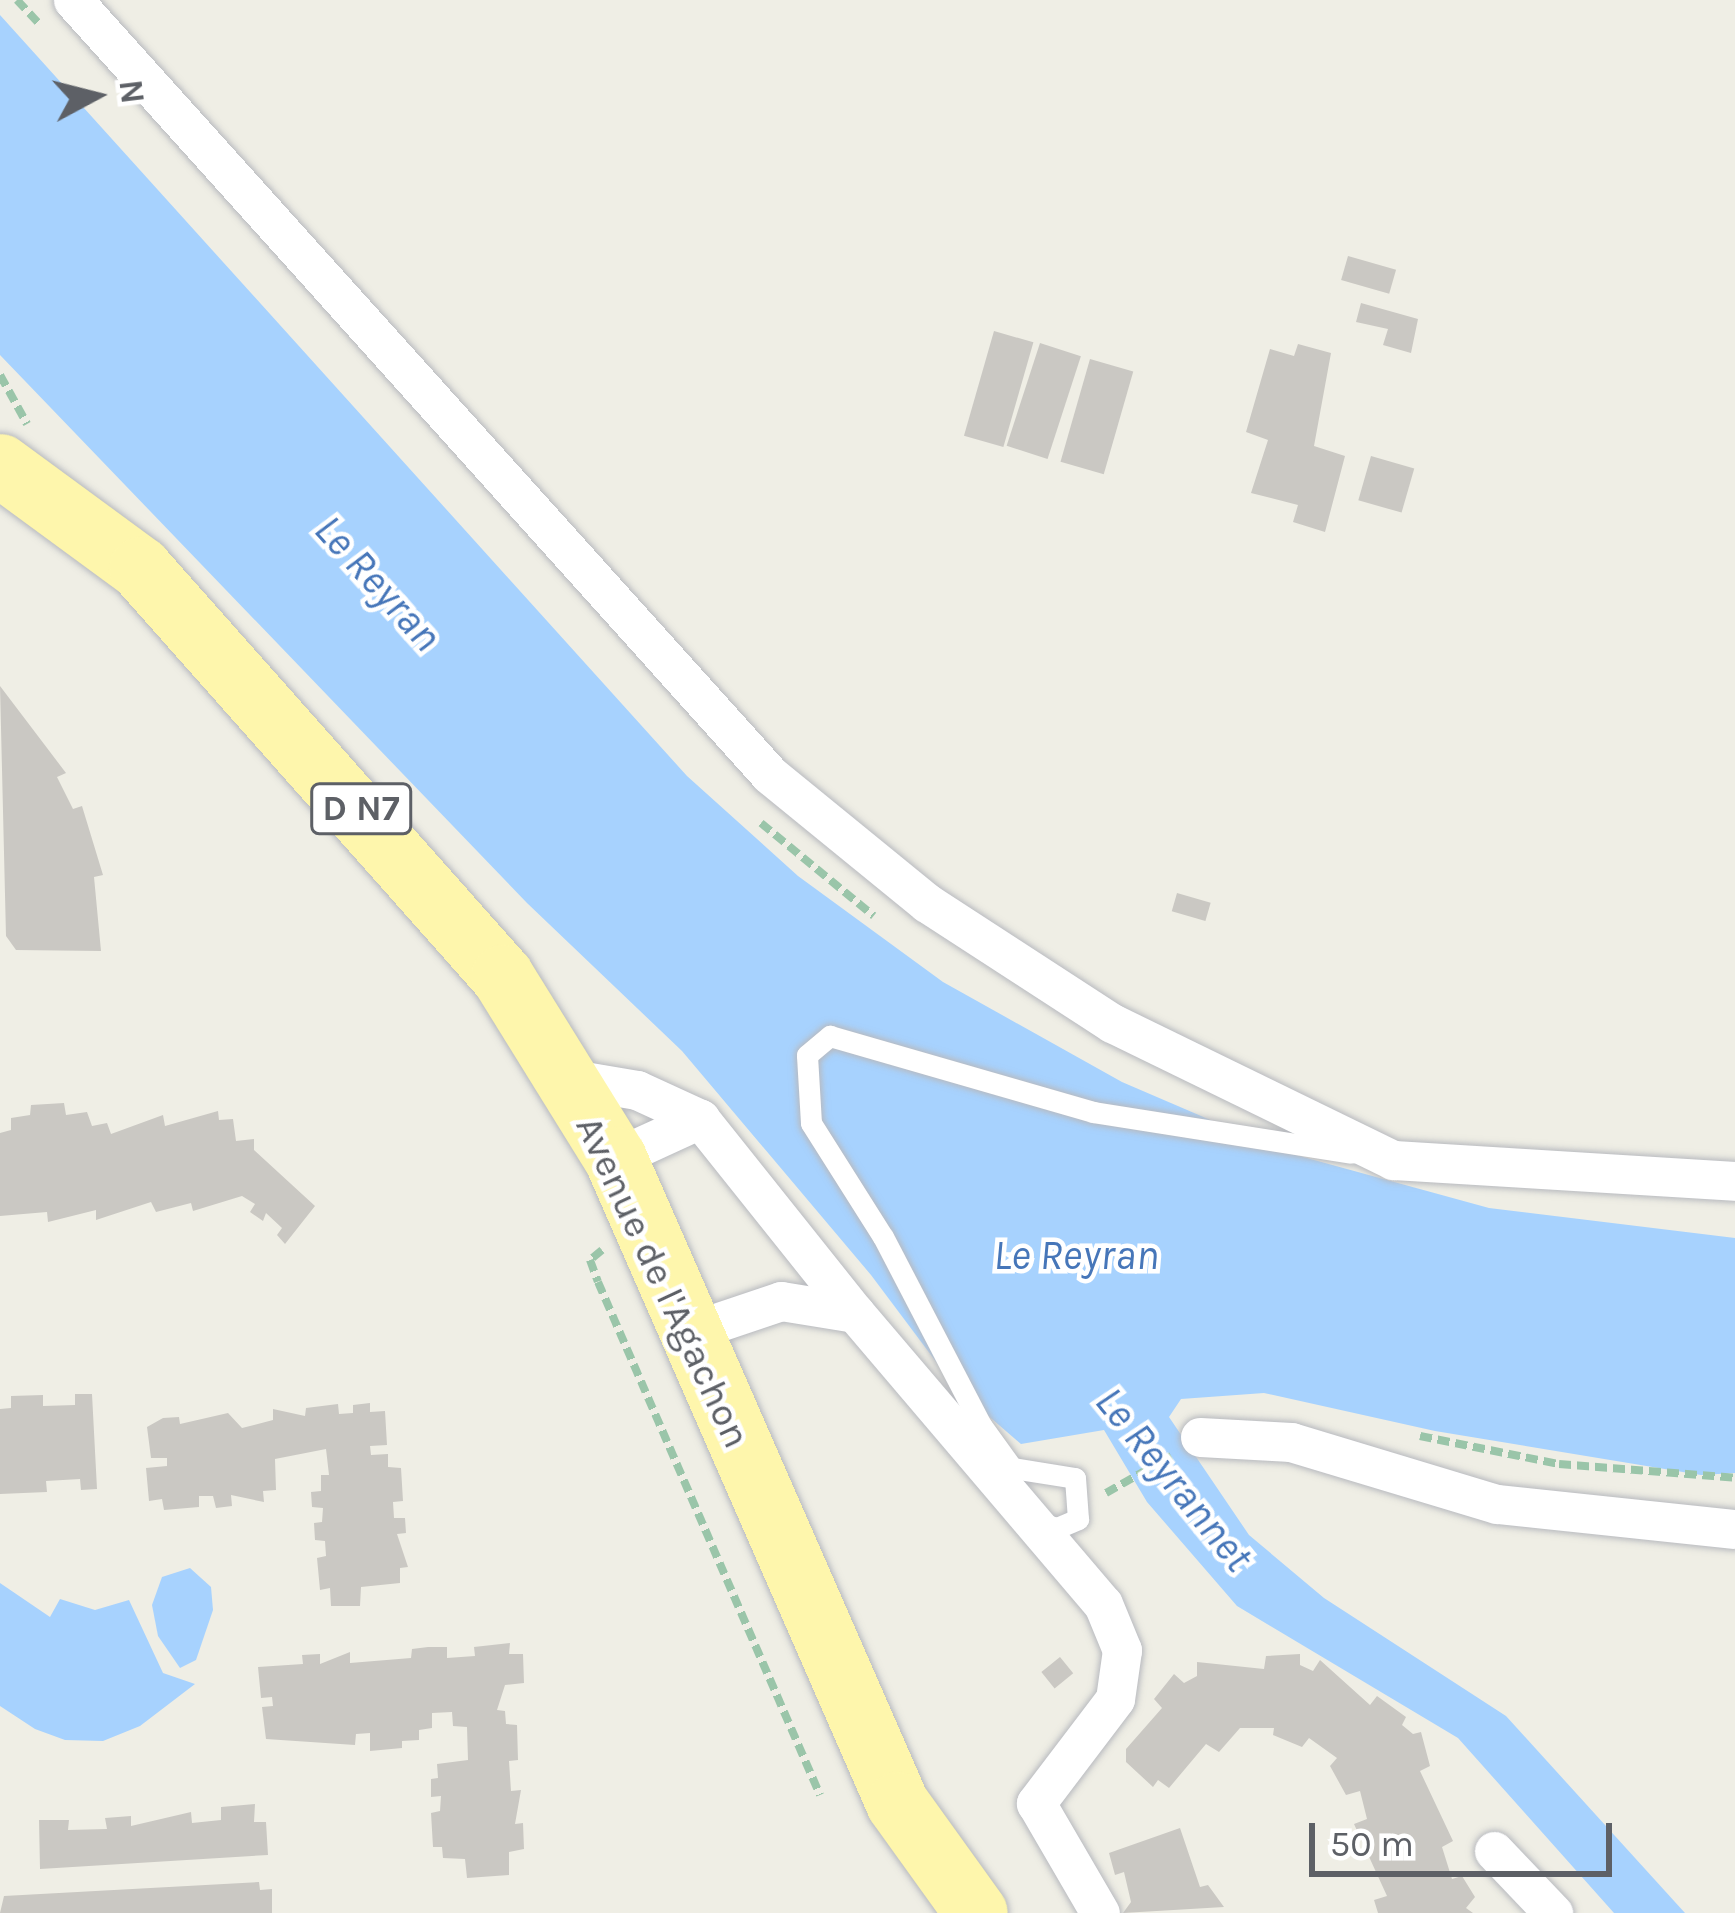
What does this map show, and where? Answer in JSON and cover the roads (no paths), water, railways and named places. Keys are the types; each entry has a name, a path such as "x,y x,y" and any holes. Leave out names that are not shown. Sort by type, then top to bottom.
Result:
{"main road":[{"name":"Avenue de l'Agachon","path":"0,465 122,554 172,603 502,976 615,1158 897,1803 976,1913"}],"street":[{"path":"73,0 770,776 927,903 1112,1022 1393,1160 1735,1181"},
{"path":"566,1078 637,1090 700,1119 1023,1516 1103,1604 1122,1650 1115,1699 1036,1803 1100,1913"},
{"path":"615,1158 700,1119"},
{"path":"692,1331 782,1301 855,1313"},
{"path":"1200,1437 1291,1442 1497,1504 1735,1529"},
{"path":"1494,1851 1553,1913"}],"lane":[{"path":"1023,1516 1057,1528 1078,1519 1076,1478 1012,1468 811,1123 807,1055 830,1036 1093,1112 1393,1160"}],"water":[{"name":"Le Reyran","path":"0,15 687,776 798,876 943,982 1122,1082 1285,1152 1489,1208 1735,1238 1735,1473 1701,1475 1435,1431 1264,1393 1181,1399 1169,1417 1249,1535 1324,1598 1506,1716 1685,1913 1614,1913 1458,1738 1237,1606 1147,1502 1104,1430 1021,1444 955,1387 871,1275 682,1051 527,903 0,355"},
{"path":"190,1568 211,1587 213,1610 196,1660 180,1668 158,1636 152,1605 162,1577"},
{"path":"0,1583 50,1617 60,1599 95,1610 129,1600 163,1673 195,1684 140,1726 103,1741 65,1740 35,1729 0,1706"}],"water label":[{"name":"Le Reyrannet","path":"1174,1479"}]}
